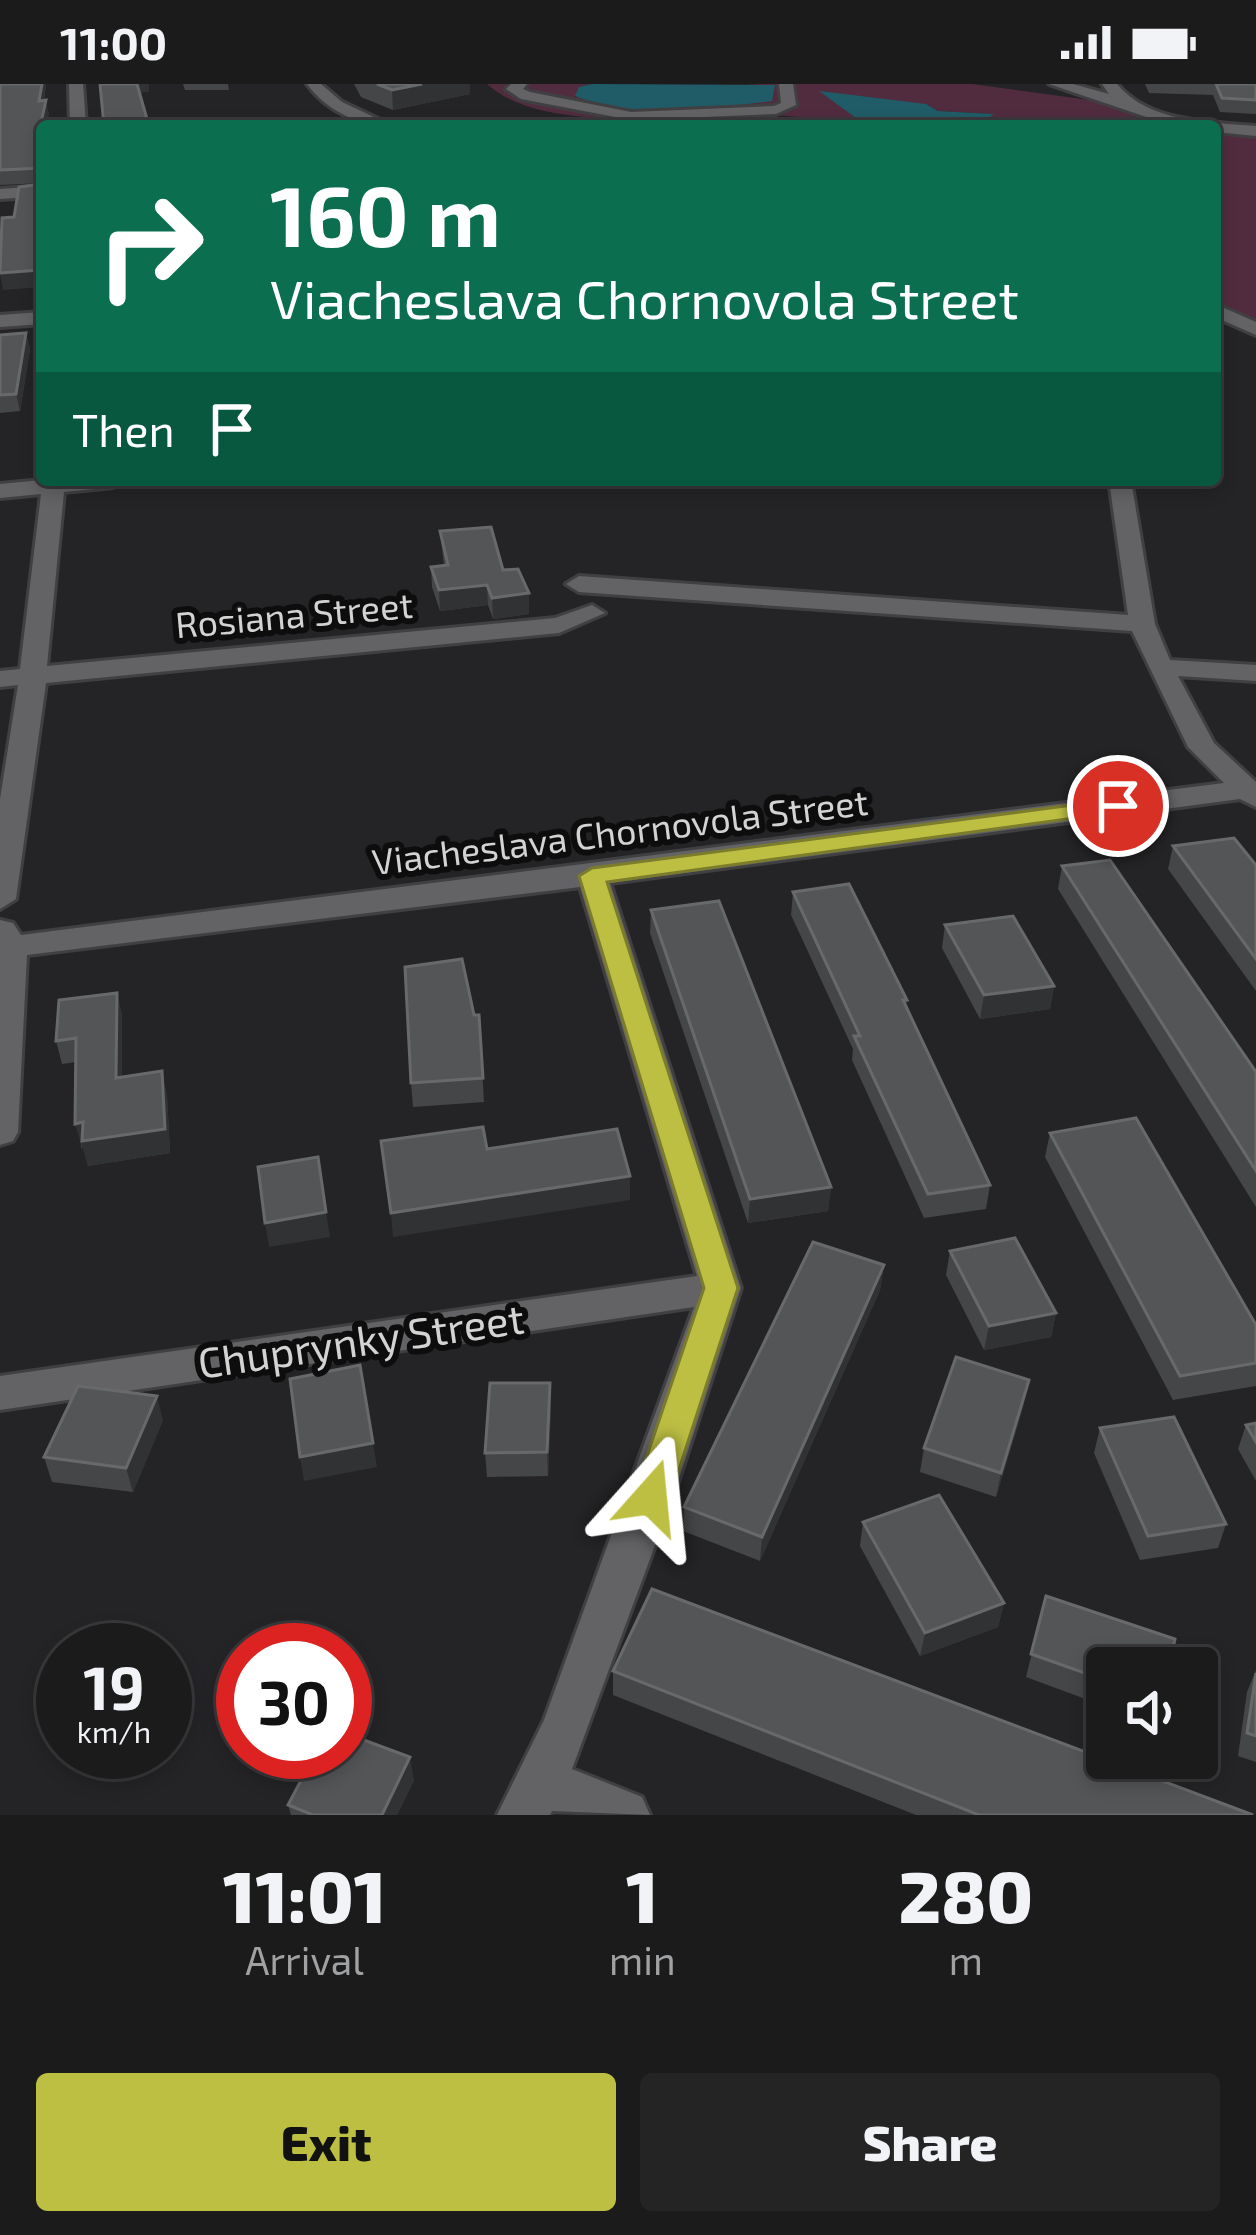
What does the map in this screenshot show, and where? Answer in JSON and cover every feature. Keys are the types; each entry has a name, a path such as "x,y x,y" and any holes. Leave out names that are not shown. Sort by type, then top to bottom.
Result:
{"street":[{"path":"76,84 78,120"},
{"path":"314,84 344,109 371,120"},
{"path":"520,84 513,89 526,96 631,116 786,108 786,84"},
{"path":"1056,84 1183,120"},
{"path":"1108,84 1120,101"},
{"path":"1221,125 1256,130"},
{"path":"0,194 36,191"},
{"path":"1221,313 1256,329"},
{"path":"0,321 36,318"},
{"path":"0,490 36,485"},
{"path":"0,899 33,676 54,486"},
{"path":"1121,486 1142,624 1160,667 1202,747 1252,793"},
{"path":"579,584 1142,624"},
{"name":"Rosiana Street","path":"0,679 559,626 592,613"},
{"path":"1160,667 1256,673"},
{"name":"Viacheslava Chornovola Street","path":"4,941 592,876 1252,793"},
{"path":"592,876 721,1288 644,1518 565,1730 531,1798 624,1815"},
{"path":"0,1132 4,941"},
{"name":"Chuprynky Street","path":"0,1393 721,1288"}],"shaded area":[{"path":"487,84 592,84 580,87 575,97 775,86 746,84 972,84 1104,102 1172,120 984,120 992,114 938,111 926,104 856,118 871,120 768,115 621,119 545,111 513,101"},
{"path":"1221,131 1256,134 1256,329 1221,313"}],"water":[{"path":"775,85 772,101 647,110 575,96 579,87"},
{"path":"819,91 926,104 938,111 994,114 986,120 856,118"}],"building":[{"path":"0,84 42,84 39,101 46,100 42,120 36,120 36,168 0,170"},
{"path":"100,84 137,84 147,120 103,120"},
{"path":"377,84 422,84 392,90"},
{"path":"1216,84 1256,84 1256,100 1222,98"},
{"path":"36,185 36,270 0,273 2,218 14,217 19,187"},
{"path":"26,333 16,394 0,395 0,335"},
{"path":"491,527 503,570 518,569 529,593 492,598 487,585 439,590 431,567 448,565 440,531"},
{"path":"1234,838 1256,865 1256,959 1173,846"},
{"path":"1110,860 1256,1072 1256,1171 1062,866"},
{"path":"849,884 990,1185 928,1194 793,892"},
{"path":"719,901 831,1187 750,1199 651,910"},
{"path":"1013,916 1054,986 984,995 945,925"},
{"path":"462,959 474,1015 479,1015 483,1078 411,1083 405,967"},
{"path":"117,993 116,1078 162,1071 165,1129 82,1141 83,1122 75,1124 76,1038 56,1041 59,1000"},
{"path":"1136,1118 1256,1325 1256,1363 1180,1376 1050,1133"},
{"path":"483,1127 487,1149 617,1129 630,1176 391,1213 381,1141"},
{"path":"318,1157 326,1212 265,1223 258,1167"},
{"path":"1015,1238 1056,1313 989,1326 950,1251"},
{"path":"813,1242 884,1265 762,1537 684,1507"},
{"path":"956,1357 1029,1380 1001,1473 924,1448"},
{"path":"360,1365 373,1443 300,1457 290,1379"},
{"path":"490,1383 550,1383 547,1452 485,1453"},
{"path":"78,1386 157,1396 126,1468 44,1457"},
{"path":"1174,1417 1226,1524 1148,1536 1100,1428"},
{"path":"1256,1423 1256,1442 1246,1425"},
{"path":"939,1495 1004,1603 925,1633 863,1522"},
{"path":"652,1589 1086,1752 1086,1779 1157,1779 1253,1815 979,1815 613,1671"},
{"path":"1046,1596 1175,1639 1173,1647 1086,1647 1086,1674 1031,1654"},
{"path":"1256,1673 1256,1736 1247,1733"},
{"path":"372,1743 410,1757 382,1815 313,1815 288,1805 302,1779 372,1779"}],"route":[{"path":"651,1497 721,1288 592,876 1118,806"}]}
